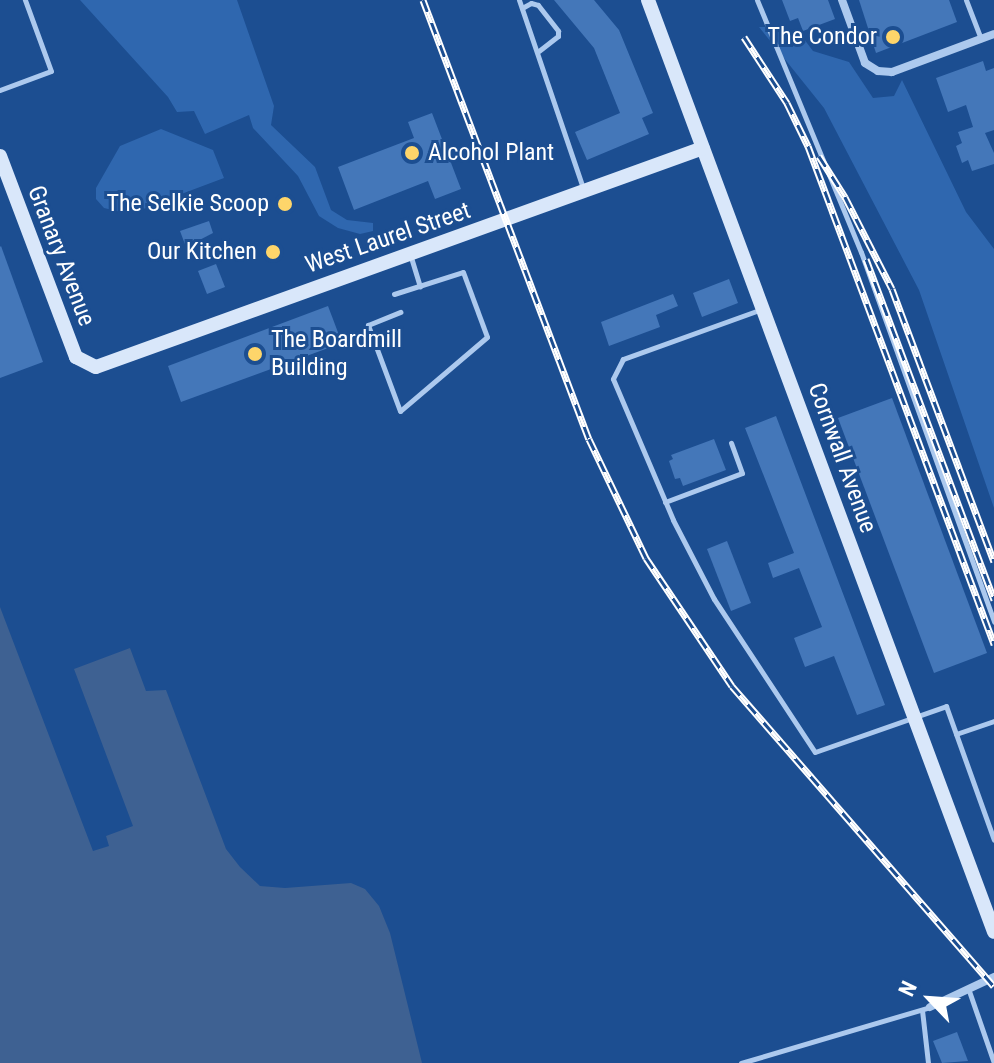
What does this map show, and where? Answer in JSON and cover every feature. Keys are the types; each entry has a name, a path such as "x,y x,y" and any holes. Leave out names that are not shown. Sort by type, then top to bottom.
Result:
{"street":[{"name":"Cornwall Avenue","path":"648,0 994,932"},
{"path":"842,0 865,63 878,71 892,72 994,34"},
{"name":"West Laurel Street","path":"87,365 96,367 703,148"},
{"name":"Granary Avenue","path":"0,156 76,357 87,365"},
{"path":"926,1009 994,977"}],"lane":[{"path":"0,90 51,71 25,0"},
{"path":"519,0 539,51 548,92 584,192"},
{"path":"757,0 861,252 994,622"},
{"path":"966,0 981,39"},
{"path":"522,8 531,3 538,5 558,31 558,36 539,51"},
{"path":"410,253 420,286"},
{"path":"394,294 463,272 487,337 400,411 368,325 401,312"},
{"path":"763,309 623,359 613,379 665,502 714,599 815,752 946,706 994,840"},
{"path":"665,502 742,473 731,443"},
{"path":"956,734 994,721"},
{"path":"968,988 994,1063"},
{"path":"741,1063 926,1009 928,1063"}],"shaded area":[{"path":"80,0 237,0 274,106 271,125 315,167 331,210 347,220 373,223 373,231 360,234 338,228 319,216 298,176 253,128 249,115 205,134 194,111 177,112 168,97"},
{"path":"759,27 784,27 804,39 813,51 849,62 873,98 894,96 902,80 966,212 994,249 994,508 919,290 824,108"},
{"path":"161,129 213,150 224,178 160,202 157,195 146,199 149,207 129,214 104,208 96,199 96,188 120,146"},
{"path":"0,607 93,851 109,846 106,836 133,826 74,669 130,648 146,691 166,690 226,849 240,867 260,886 285,888 351,883 365,889 379,906 390,933 422,1063 0,1063"}],"building":[{"path":"554,0 594,0 619,30 653,113 642,118 649,134 587,160 575,132 620,113 594,48"},
{"path":"782,0 828,0 835,19 803,31 798,18 790,21"},
{"name":"The Condor","path":"859,0 949,0 957,22 876,53"},
{"path":"983,61 986,71 994,68 994,130 985,133 994,153 994,164 972,171 968,160 962,163 956,146 962,143 958,132 973,127 966,105 948,112 936,78"},
{"name":"Alcohol Plant","path":"432,113 461,189 435,199 428,181 354,210 338,167 414,138 408,122"},
{"path":"209,221 213,233 186,247 180,231"},
{"path":"0,247 43,362 0,378"},
{"path":"216,264 225,287 207,294 198,271"},
{"path":"729,279 738,303 702,317 693,293"},
{"path":"673,294 678,306 656,315 660,327 609,346 601,322"},
{"name":"The Boardmill Building","path":"328,306 342,343 181,402 168,366"},
{"path":"892,398 987,653 934,673 838,418"},
{"path":"776,416 885,705 857,715 834,656 805,667 794,638 822,627 799,568 773,578 768,563 794,553 745,428"},
{"path":"714,439 726,470 683,486 680,478 675,479 669,461 673,459 671,455"},
{"path":"727,541 751,603 731,611 707,549"},
{"path":"957,1032 968,1061 942,1063 933,1041"}],"railway":[{"path":"423,0 589,439 646,558 732,686 994,986"},
{"path":"744,37 787,103 808,146 994,644"},
{"path":"819,156 845,197 892,289 994,562"},
{"path":"866,259 994,600"}],"place":[{"name":"The Condor","path":"893,37"},
{"name":"Alcohol Plant","path":"412,153"},
{"name":"The Selkie Scoop","path":"285,204"},
{"name":"Our Kitchen","path":"273,252"},
{"name":"The Boardmill Building","path":"255,354"}]}
